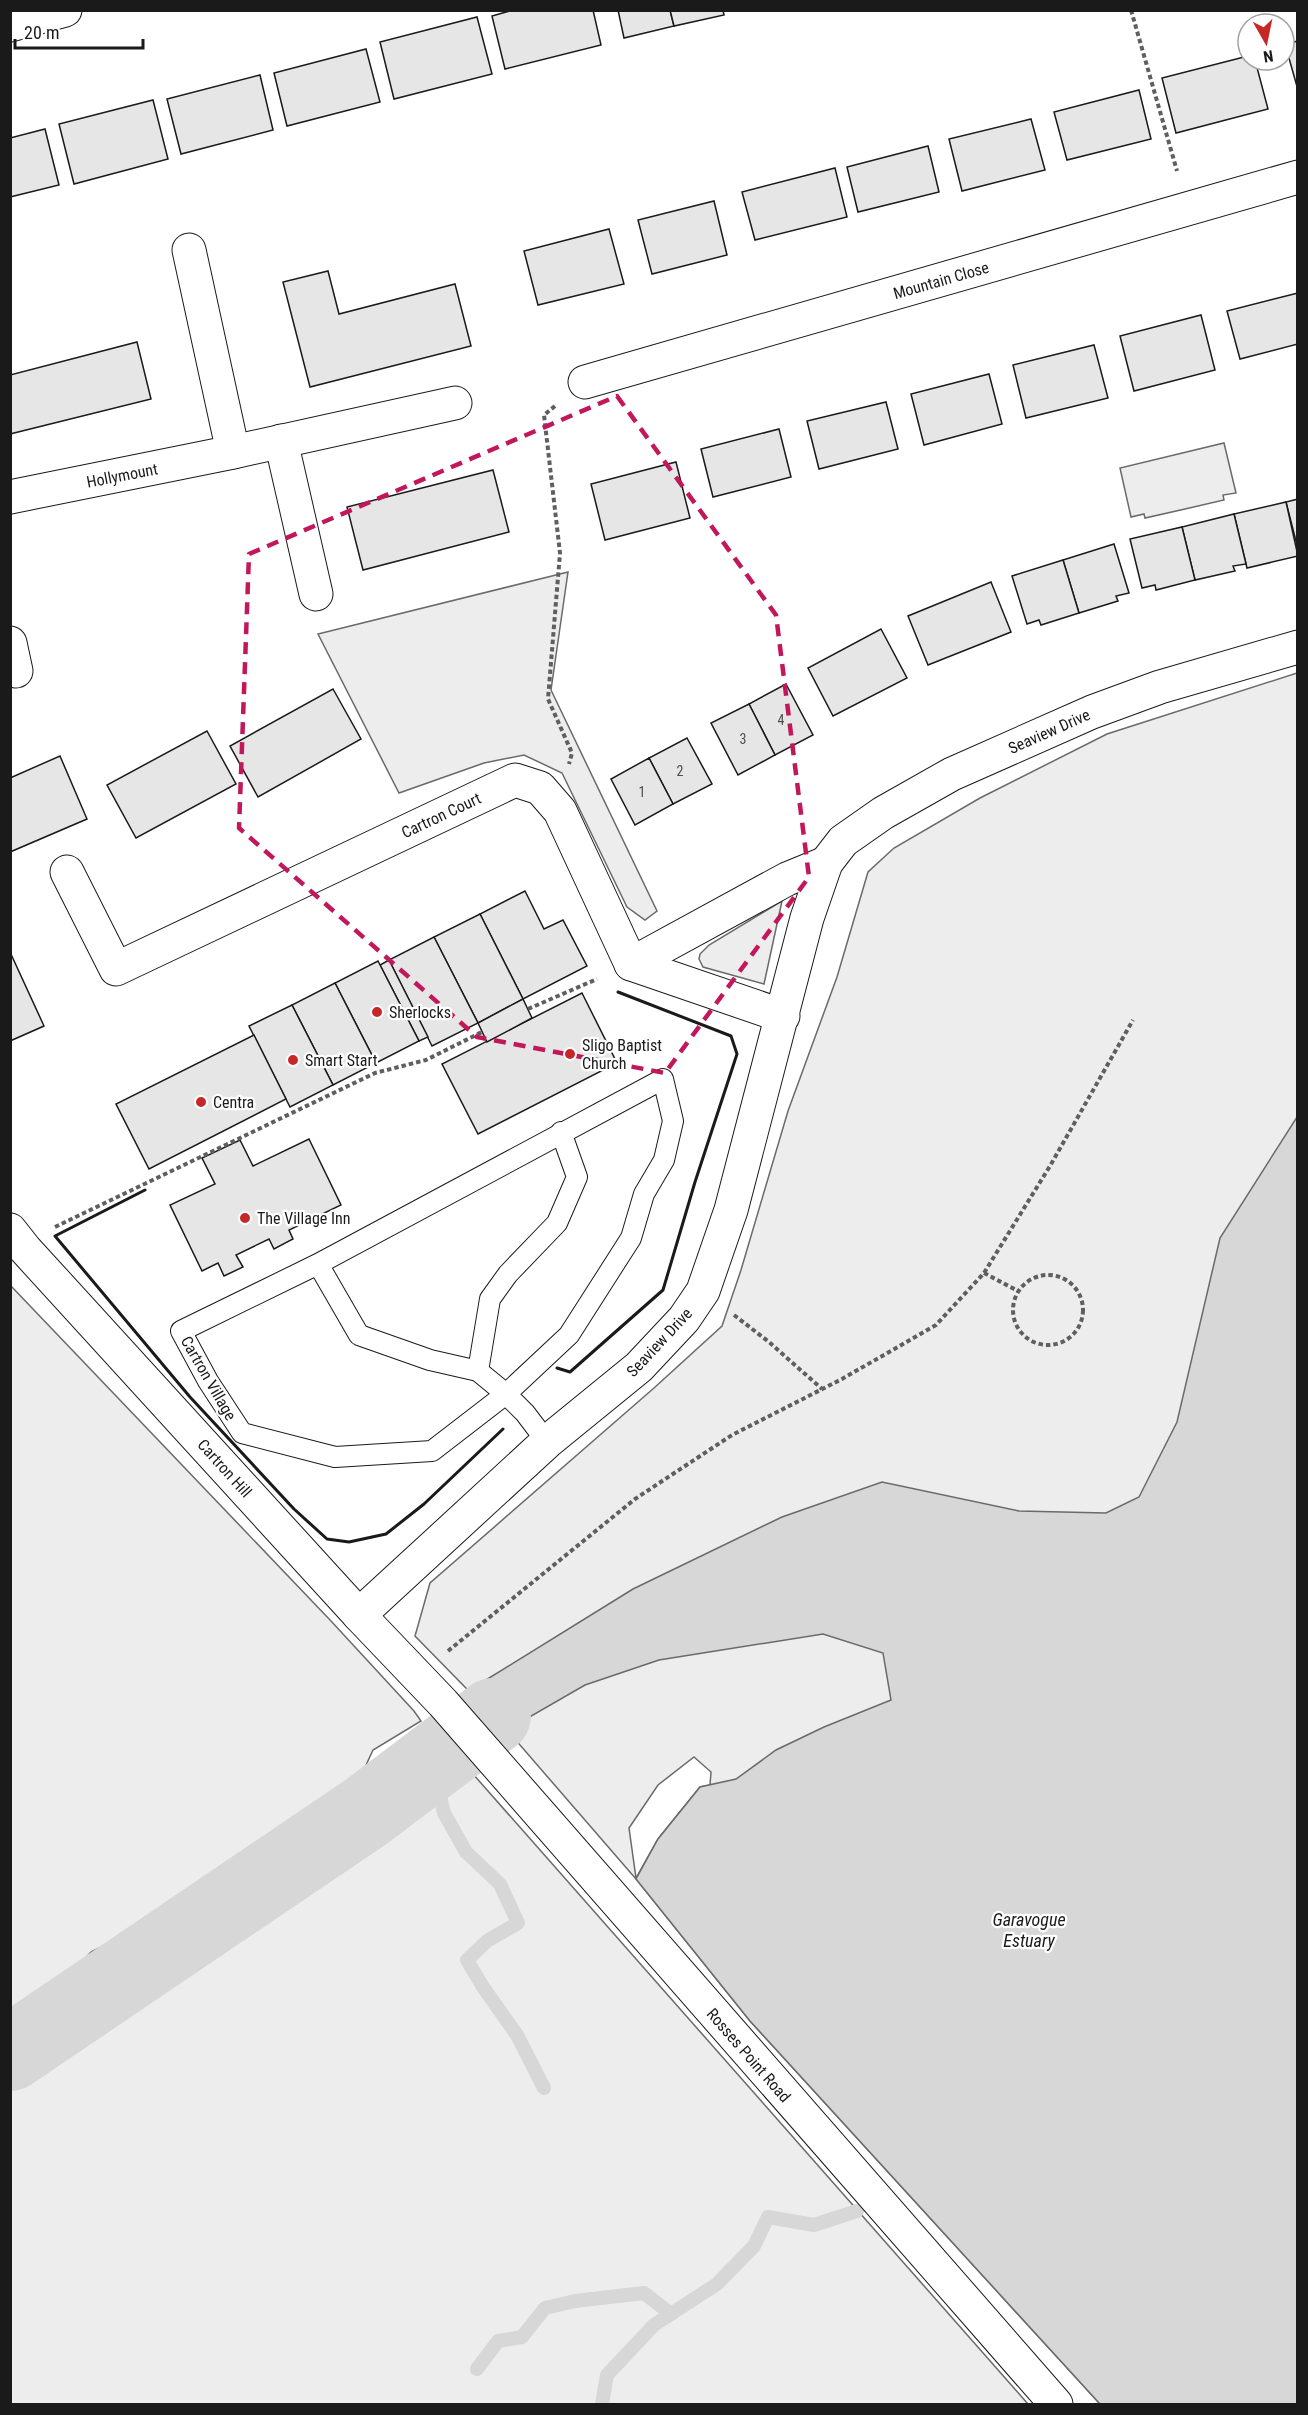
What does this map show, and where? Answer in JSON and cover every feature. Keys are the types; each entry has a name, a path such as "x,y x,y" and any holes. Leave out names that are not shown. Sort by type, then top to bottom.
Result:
{"street":[{"path":"10,25 65,10"},
{"name":"Mountain Close","path":"585,382 1298,177"},
{"path":"189,250 233,452"},
{"name":"Hollymount","path":"10,497 233,452 455,403"},
{"path":"281,441 316,594"},
{"name":"Seaview Drive","path":"359,1615 547,1442 639,1367 684,1319 703,1291 731,1210 807,918 826,863 843,841 883,813 952,774 1092,712 1160,687 1298,647"},
{"name":"Cartron Court","path":"67,872 116,969 515,780 540,788 560,812 630,964"},
{"name":"Seaview Drive","path":"630,964 788,879 826,863"},
{"path":"630,964 783,1016"},
{"name":"Cartron Hill","path":"18,1240 359,1615 443,1703"},
{"name":"Rosses Point Road","path":"443,1703 1056,2404"}],"lane":[{"name":"Cartron Village","path":"663,1079 673,1121 664,1160 644,1194 631,1238 569,1335 506,1394 432,1451 335,1457 242,1432 208,1381 182,1331 318,1264 561,1132 663,1079"},
{"path":"478,1371 490,1299 508,1274 557,1223 577,1177 561,1132"},
{"path":"318,1264 359,1335 430,1359 478,1371 525,1413 547,1442"}],"path":[{"path":"1131,10 1187,208"},
{"path":"572,753 548,699 560,553 544,415 585,382"},
{"path":"528,1009 630,964"},
{"path":"417,1676 635,1498 732,1435 822,1389 936,1326 984,1273 1050,1166 1133,1020"},
{"path":"18,1240 57,1226 375,1073 426,1060 482,1032"},
{"path":"984,1273 1018,1291"},
{"path":"1047,1275 1069,1282 1077,1291 1082,1302 1083,1314 1079,1325 1072,1335 1063,1341 1041,1344 1030,1340 1021,1333 1012,1313 1018,1291 1026,1282 1047,1275"},
{"path":"703,1291 769,1342 822,1389"}],"highlighted area":[{"path":"617,396 776,615 809,877 665,1073 477,1037 239,828 249,554"}],"shaded area":[{"path":"1224,443 1236,493 1223,495 1224,500 1185,509 1145,518 1144,514 1131,517 1120,468"},
{"path":"568,572 551,690 657,911 645,920 627,907 562,773 524,755 484,763 399,793 318,634"},
{"path":"1297,673 1297,2404 1100,2404 750,2021 636,1879 507,1730 415,1636 430,1583 722,1326 788,1111 837,977 868,872 894,848 980,798 1107,734","holes":["694,1757 711,1772 710,1785 700,1787 658,1839 636,1878 629,1828 658,1785"]},
{"path":"782,901 764,984 703,967 699,959 700,954 709,945"},
{"path":"11,1286 331,1621 421,1721 373,1750 355,1789 165,1914 91,1952 42,2003 11,2026"},
{"path":"458,1757 1028,2404 11,2404 11,2063 32,2043 92,2010 148,1970 183,1959 209,1933 252,1914 283,1893 317,1876 332,1852 366,1831 374,1818 387,1814 398,1801"}],"water":[{"name":"Garavogue Estuary","path":"1297,1117 1297,2404 1100,2404 750,2021 636,1879 658,1839 700,1787 736,1779 776,1750 824,1727 891,1700 883,1653 823,1634 659,1660 585,1685 507,1730 468,1691 633,1589 782,1517 882,1482 1019,1511 1106,1513 1139,1497 1177,1422 1220,1238"}],"building":[{"path":"513,10 593,10 601,45 505,69 492,16"},
{"path":"618,10 670,10 674,26 624,38"},
{"path":"670,10 723,10 724,15 674,26"},
{"path":"477,17 492,74 394,99 380,42"},
{"path":"1296,41 1298,41 1298,90 1293,72 1296,72"},
{"path":"366,49 380,102 287,126 274,73"},
{"path":"1236,59 1236,72 1258,72 1268,109 1176,133 1162,78"},
{"path":"260,75 273,130 181,154 167,99"},
{"path":"1139,90 1151,139 1067,160 1054,112"},
{"path":"153,100 168,159 74,184 59,124"},
{"path":"1031,119 1045,170 962,191 949,139"},
{"path":"45,129 59,185 10,197 10,138"},
{"path":"928,146 939,192 858,212 847,167"},
{"path":"835,168 847,217 755,240 742,192"},
{"path":"714,201 727,255 652,274 638,220"},
{"path":"609,229 624,284 538,305 524,251"},
{"path":"328,271 339,314 455,284 471,346 310,387 283,282"},
{"path":"1298,293 1298,344 1240,359 1227,311"},
{"path":"1201,315 1215,370 1134,391 1120,336"},
{"path":"137,342 151,399 10,434 10,375"},
{"path":"1094,345 1108,398 1026,418 1013,365"},
{"path":"989,374 1002,424 924,445 911,394"},
{"path":"886,402 898,449 819,469 807,421"},
{"path":"779,429 791,477 713,497 701,449"},
{"path":"676,462 690,518 605,540 591,484"},
{"path":"493,470 509,532 363,570 347,507"},
{"path":"1298,499 1298,549 1286,502"},
{"path":"1286,502 1298,556 1247,568 1234,514"},
{"path":"1234,514 1246,564 1233,566 1235,571 1195,580 1182,527"},
{"path":"1182,527 1195,580 1156,590 1155,585 1142,588 1130,539"},
{"path":"1114,544 1129,593 1116,596 1118,601 1079,613 1063,560"},
{"path":"1063,560 1079,613 1041,625 1039,620 1027,624 1012,576"},
{"path":"991,582 1011,632 928,665 908,616"},
{"path":"881,629 907,678 833,716 808,668"},
{"path":"786,684 813,735 775,755 749,704"},
{"path":"333,689 361,739 258,797 230,746"},
{"path":"749,704 775,755 738,775 711,723"},
{"path":"207,731 236,784 136,838 107,785"},
{"path":"687,738 712,784 673,804 649,758"},
{"path":"60,756 87,819 10,852 10,778"},
{"path":"649,758 673,804 635,825 611,779"},
{"path":"525,891 544,929 563,920 587,966 523,999 480,914"},
{"path":"480,914 523,999 478,1023 434,937"},
{"path":"434,937 478,1023 432,1046 389,960"},
{"path":"10,952 44,1026 10,1041"},
{"path":"389,960 428,1037 419,1041 380,965"},
{"name":"Sherlocks","path":"378,961 419,1041 376,1063 335,983"},
{"path":"335,983 376,1063 333,1085 292,1005"},
{"path":"582,993 617,1063 478,1134 442,1064"},
{"path":"523,999 532,1018 487,1042 478,1023"},
{"name":"Smart Start","path":"292,1005 333,1085 290,1107 249,1026"},
{"name":"Centra","path":"254,1035 286,1099 149,1169 116,1104"},
{"name":"The Village Inn","path":"309,1139 341,1205 289,1230 293,1239 274,1249 269,1239 236,1255 243,1267 224,1276 218,1263 202,1271 170,1205 215,1184 202,1158 240,1140 253,1166"}],"waterway":[{"path":"10,2053 366,1812 493,1716"},
{"path":"432,1762 444,1813 466,1852 500,1884 518,1923 487,1941 467,1960 517,2035 544,2088"},
{"path":"602,2404 607,2375 654,2325 717,2284 754,2246 768,2217 814,2225 857,2211"},
{"path":"477,2369 498,2341 522,2337 545,2308 575,2301 644,2293 671,2314"}],"wall":[{"path":"557,1368 570,1372 663,1290 737,1054 731,1036 618,992"},
{"path":"145,1190 55,1236 190,1397 294,1509 327,1539 349,1542 386,1534 424,1504 503,1429"}],"place":[{"name":"Sherlocks","path":"377,1012"},
{"name":"Sligo Baptist Church","path":"570,1054"},
{"name":"Smart Start","path":"293,1060"},
{"name":"Centra","path":"201,1102"},
{"name":"The Village Inn","path":"245,1218"}]}
